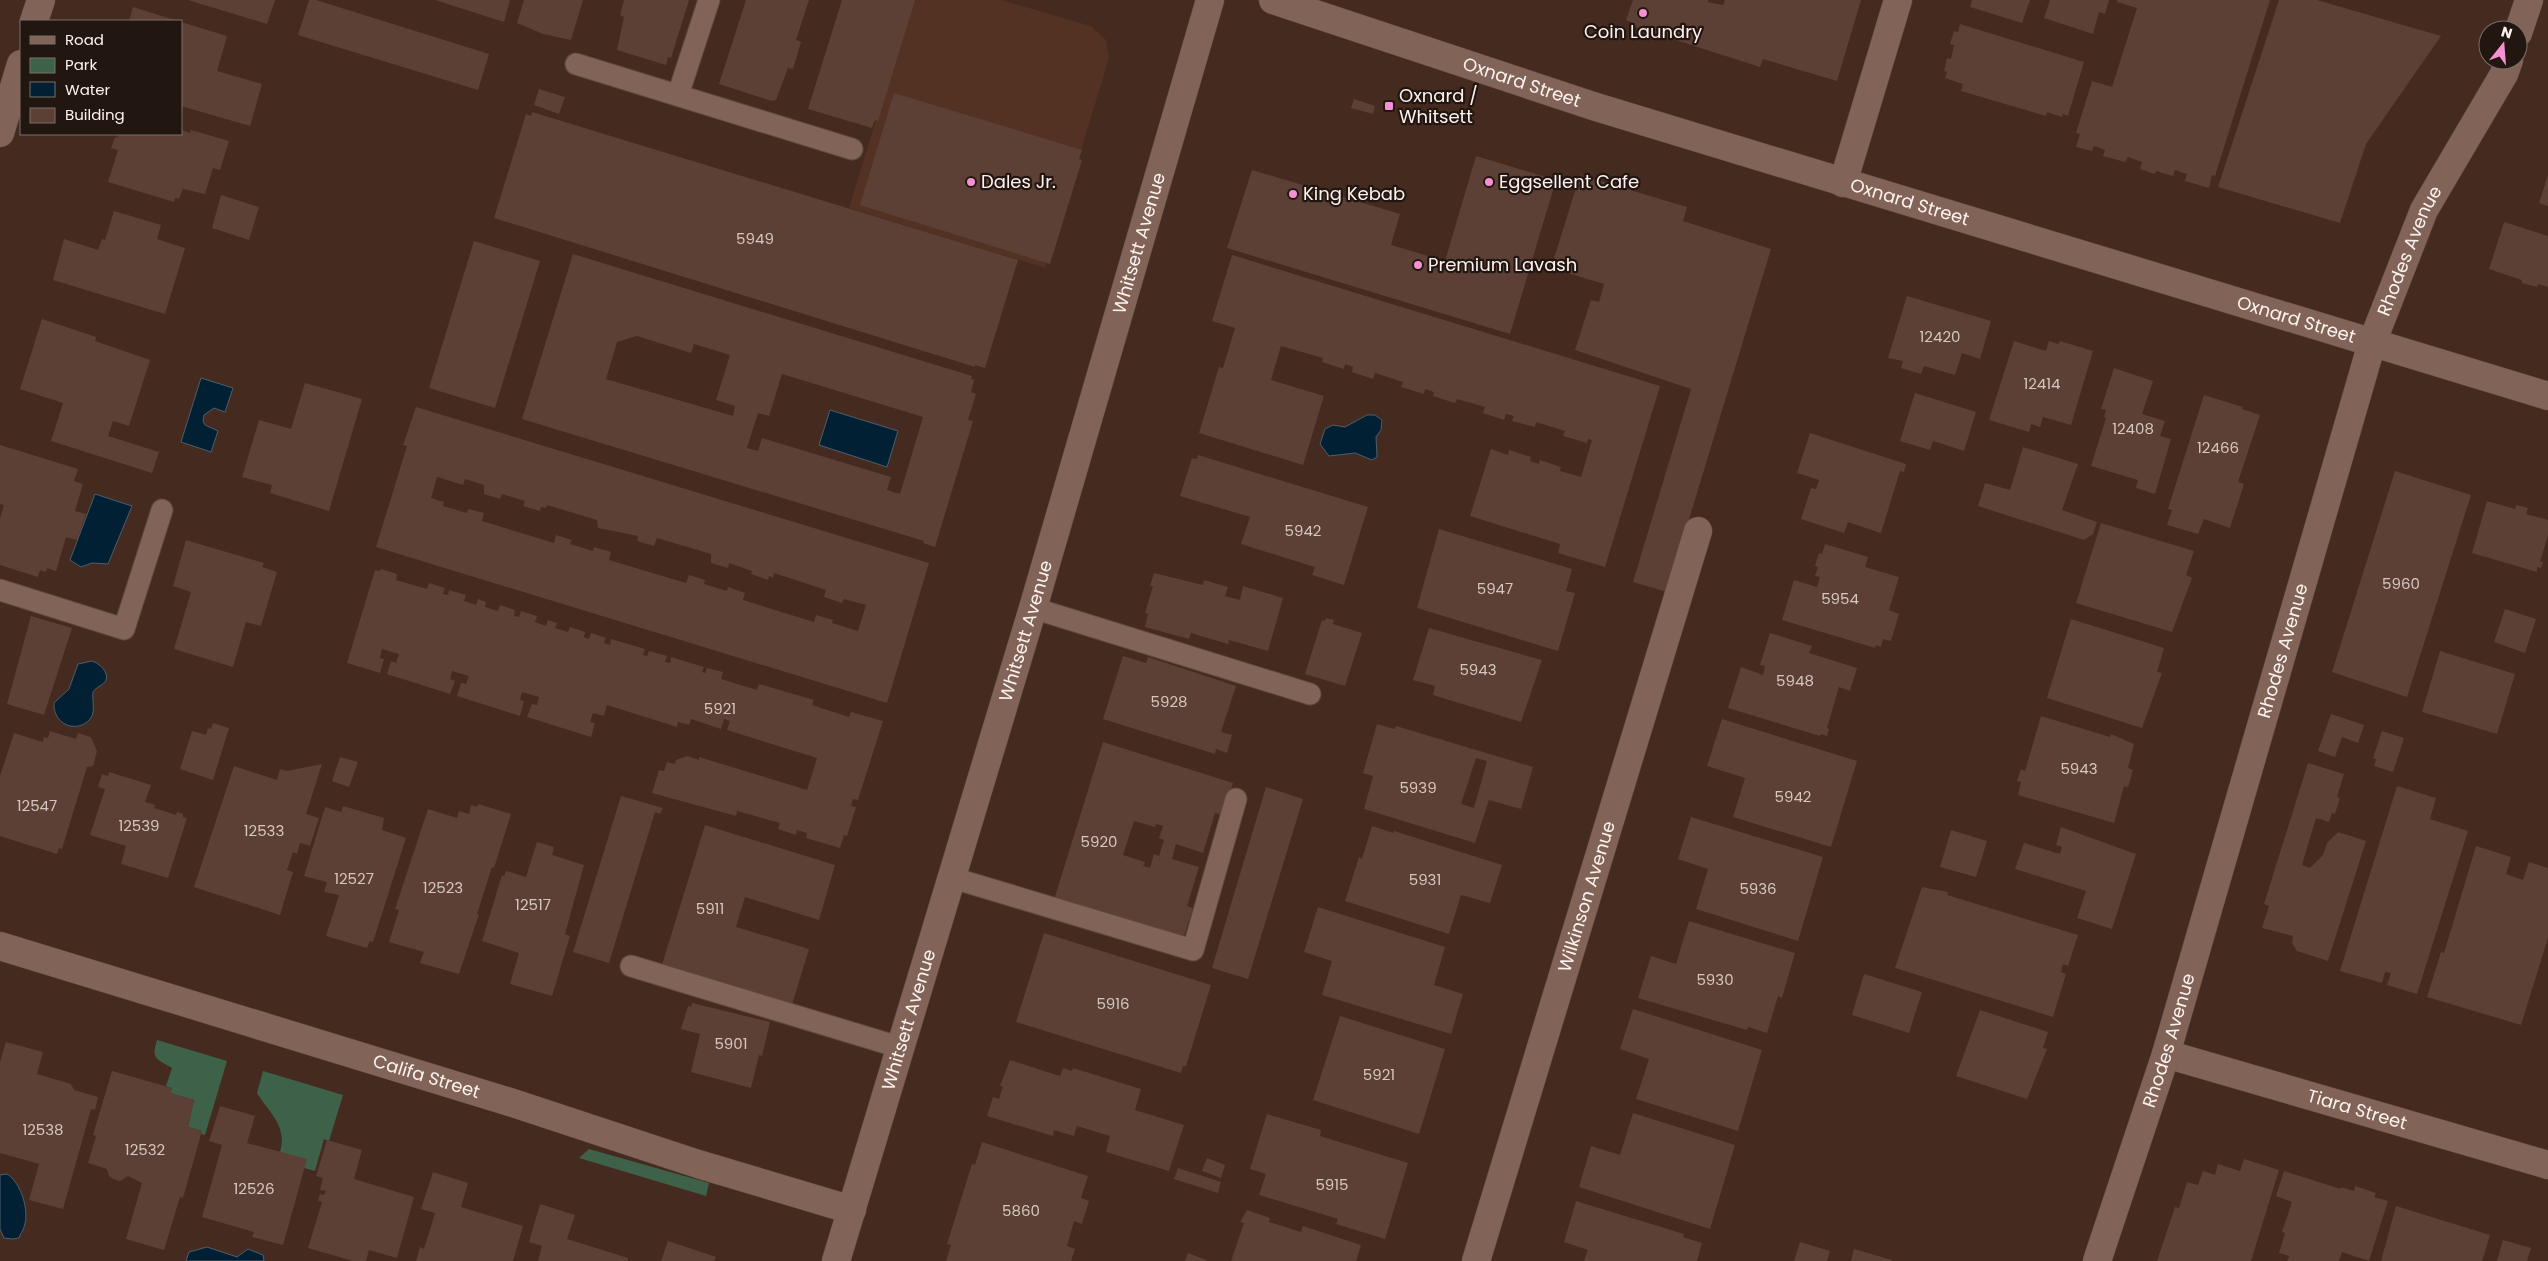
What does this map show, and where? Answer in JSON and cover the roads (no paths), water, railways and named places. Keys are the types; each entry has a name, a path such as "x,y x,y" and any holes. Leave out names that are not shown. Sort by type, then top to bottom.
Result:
{"street":[{"path":"34,20 41,0"},
{"name":"Whitsett Avenue","path":"836,1261 953,878 1210,0"},
{"name":"Oxnard Street","path":"1273,0 1593,106 2548,396"},
{"path":"1843,183 1898,0"},
{"path":"2522,20 2529,0"},
{"path":"0,133 20,67"},
{"name":"Rhodes Avenue","path":"2097,1261 2166,1054 2372,343 2424,210 2505,70"},
{"name":"Wilkinson Avenue","path":"1476,1261 1698,531"},
{"name":"Califa Street","path":"0,946 513,1103 698,1164 852,1210"},
{"name":"Tiara Street","path":"2166,1054 2548,1165"}],"lane":[{"path":"678,95 708,0"},
{"path":"576,64 852,149"},
{"path":"0,590 124,629 162,510"},
{"path":"1033,608 1310,694"},
{"path":"953,878 1193,950 1236,800"},
{"path":"631,966 902,1048"}],"water":[{"path":"201,378 233,388 225,412 214,408 204,415 203,421 205,425 218,431 211,452 181,442"},
{"path":"830,410 898,431 887,467 819,445"},
{"path":"1367,415 1375,415 1382,420 1381,430 1376,437 1377,457 1372,460 1355,453 1329,456 1320,444 1325,429 1333,425 1345,427"},
{"path":"95,494 132,506 108,564 92,563 81,567 70,560"},
{"path":"92,661 103,668 107,677 106,680 93,692 92,716 82,725 69,726 58,718 54,703 69,689 78,664"},
{"path":"7,1174 20,1190 26,1214 26,1221 19,1238 13,1239 4,1238 0,1229 0,1175"},
{"path":"207,1247 237,1257 248,1249 263,1255 264,1261 186,1261 189,1252"}],"place":[{"name":"Coin Laundry","path":"1643,13"},
{"name":"Oxnard / Whitsett","path":"1389,106"},
{"name":"Dales Jr.","path":"971,182"},
{"name":"Eggsellent Cafe","path":"1489,182"},
{"name":"King Kebab","path":"1293,194"},
{"name":"Premium Lavash","path":"1418,265"}]}
